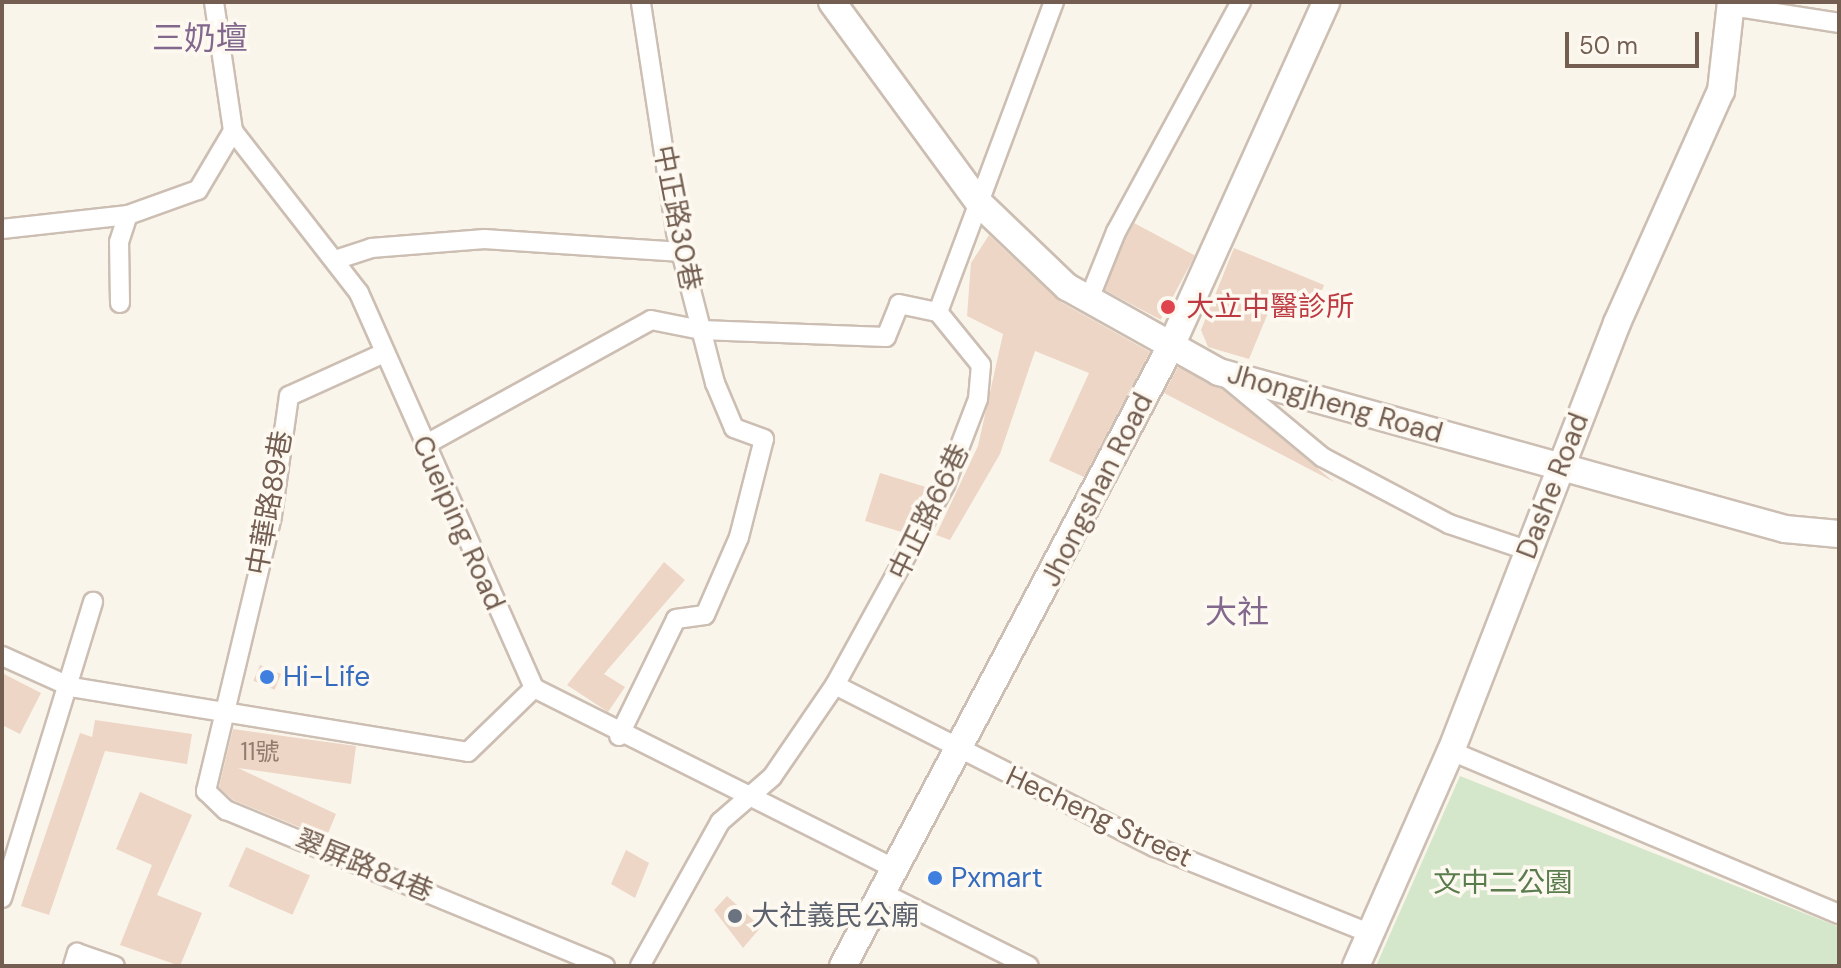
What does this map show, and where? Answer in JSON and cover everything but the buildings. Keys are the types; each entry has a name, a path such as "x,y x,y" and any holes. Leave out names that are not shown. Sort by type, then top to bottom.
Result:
{"main road":[{"name":"Jhongjheng Road","path":"832,2 979,203 1067,287 1219,372 1332,408 1560,463 1785,529 1839,534"},
{"name":"Jhongshan Road","path":"843,966 1171,346 1326,2"},
{"name":"Dashe Road","path":"1356,966 1451,751 1560,463 1721,91 1731,4"}],"street":[{"name":"Cueiping Road","path":"214,2 233,131 359,293 382,354 534,688"},
{"name":"中正路30巷","path":"619,736 676,619 705,615 739,537 764,439 734,428 701,330 681,252 641,2"},
{"path":"423,446 651,320 701,330 886,337 899,304 938,312 1054,2"},
{"path":"1089,299 1116,232 1241,2"},
{"path":"1731,4 1839,23"},
{"path":"2,229 128,215 198,190 233,131"},
{"path":"120,303 119,242 128,215"},
{"path":"335,260 371,248 485,239 681,252"},
{"name":"中正路66巷","path":"640,966 720,822 772,777 835,685 904,569 978,399 981,365 938,312"},
{"name":"中華路89巷","path":"226,709 272,516 289,396 382,354"},
{"path":"1219,372 1322,457 1449,524 1529,551"},
{"path":"2,898 71,687 93,602"},
{"path":"2,656 71,687 226,709 468,752 534,688 619,736 896,869"},
{"name":"Hecheng Street","path":"835,685 1155,847 1369,933"},
{"name":"翠屏路84巷","path":"226,709 206,791 226,810 605,966"},
{"path":"1451,751 1839,914"},
{"path":"883,893 1029,966"},
{"path":"73,966 77,953 115,966"}],"green space":[{"name":"文中二公園","path":"1460,776 1839,927 1839,966 1376,966"}],"place":[{"name":"大立中醫診所","path":"1168,307"},
{"name":"Hi-Life","path":"267,677"},
{"name":"Pxmart","path":"935,878"},
{"name":"大社義民公廟","path":"735,916"}],"district":[{"name":"三奶壇","path":"200,38"},
{"name":"大社","path":"1237,612"}]}
